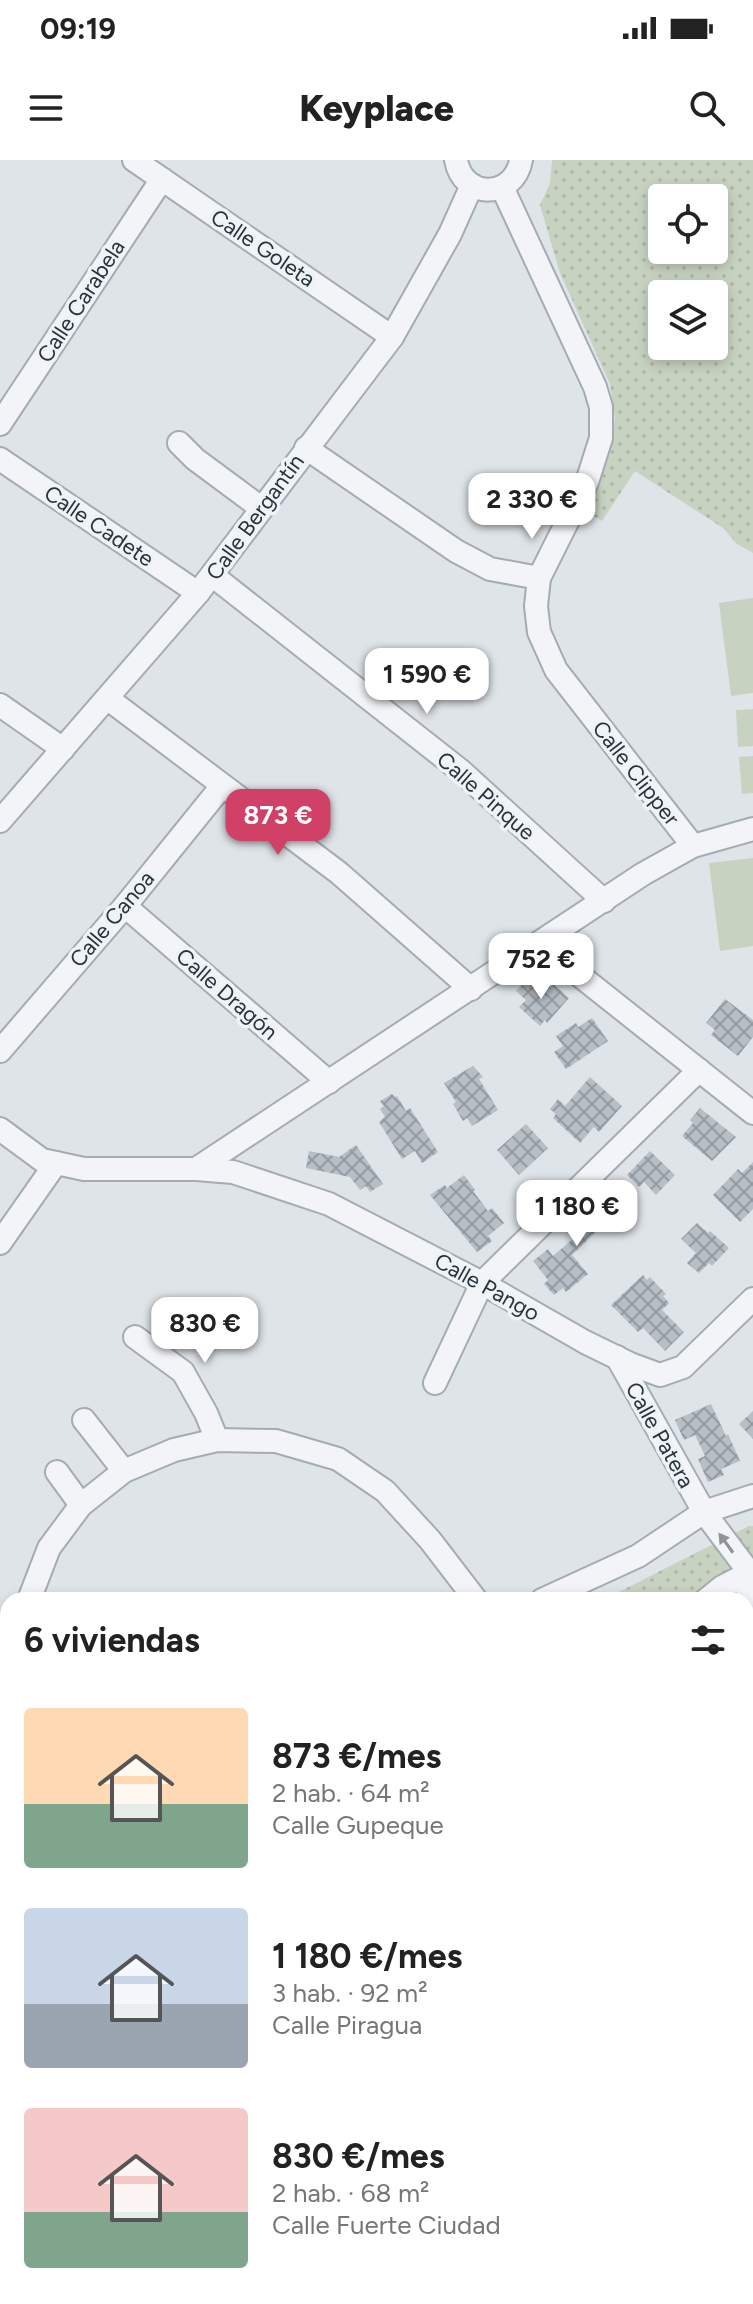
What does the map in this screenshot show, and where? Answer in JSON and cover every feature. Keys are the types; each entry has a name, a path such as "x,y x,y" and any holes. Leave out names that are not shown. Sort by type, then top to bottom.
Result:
{"street":[{"name":"Calle Goleta","path":"134,160 392,337"},
{"path":"456,160 463,178 481,189 502,187 510,182 517,174 521,160"},
{"name":"Calle Carabela","path":"0,424 162,179"},
{"name":"Calle Bergantín","path":"0,821 198,593 392,337 450,234 472,185"},
{"name":"Calle Clipper","path":"196,1169 643,874 693,846 556,670 539,632 536,606 539,578 587,482 601,438 601,407 595,387 502,187"},
{"path":"179,443 195,459 261,508"},
{"path":"306,448 456,551 490,569 539,578"},
{"name":"Calle Cadete","path":"0,459 198,593"},
{"name":"Calle Pinque","path":"212,575 461,771 604,901"},
{"path":"107,698 339,873 471,989"},
{"path":"0,705 63,749"},
{"name":"Calle Canoa","path":"0,1051 125,906 222,786"},
{"path":"693,846 753,829"},
{"name":"Calle Dragón","path":"125,906 329,1082"},
{"path":"540,944 751,1109"},
{"path":"435,1383 482,1283 699,1070"},
{"path":"0,1129 42,1160 84,1169 196,1169"},
{"path":"0,1243 56,1163"},
{"name":"Calle Pango","path":"196,1169 233,1172 329,1204 482,1283 585,1342 660,1375 683,1367 753,1299"},
{"path":"135,1337 183,1372 217,1440"},
{"name":"Calle Patera","path":"617,1357 704,1512 751,1571"},
{"path":"84,1420 124,1471"},
{"path":"31,1592 49,1548 81,1505 124,1471 174,1450 217,1440 276,1441 338,1459 385,1491 430,1540 470,1592"},
{"path":"57,1472 81,1505"},
{"path":"559,1592 638,1556 704,1512 753,1496"},
{"path":"716,1592 751,1571"},
{"path":"748,1592 751,1571"}],"green space":[{"path":"552,160 753,160 753,553 737,544 723,528 635,471 602,521 584,511 610,454 615,418 610,384 560,273 540,205 550,183"},
{"path":"753,598 753,693 731,696 719,603"},
{"path":"753,709 753,746 738,747 736,710"},
{"path":"753,756 753,793 742,794 739,757"},
{"path":"753,858 753,946 720,951 709,863"},
{"path":"749,1526 753,1526 753,1592 619,1592"}],"building":[{"path":"532,977 544,987 547,983 551,987 553,984 569,998 547,1023 545,1020 540,1026 519,1007 526,1000 516,991"},
{"path":"725,999 753,1020 753,1037 738,1056 711,1035 715,1030 706,1023"},
{"path":"592,1018 608,1041 566,1069 554,1052 563,1046 556,1036 576,1023 578,1027"},
{"path":"473,1066 483,1077 479,1079 498,1110 472,1126 467,1118 463,1121 444,1083"},
{"path":"590,1077 622,1106 599,1132 594,1127 580,1143 553,1118 556,1114 550,1109 558,1099 565,1106"},
{"path":"392,1094 397,1096 406,1111 410,1108 438,1152 422,1163 415,1151 402,1159 379,1122 385,1117 380,1101"},
{"path":"700,1108 736,1137 712,1161 682,1136"},
{"path":"526,1124 548,1148 519,1175 497,1150"},
{"path":"356,1145 383,1184 370,1192 366,1186 360,1190 350,1177 306,1168 309,1151 339,1157"},
{"path":"650,1151 675,1175 656,1195 644,1182 639,1187 627,1175"},
{"path":"753,1162 753,1209 740,1222 713,1195 738,1169 742,1173"},
{"path":"464,1175 488,1211 492,1208 504,1223 488,1236 492,1241 477,1252 430,1195 445,1185 447,1188"},
{"path":"608,1195 629,1216 619,1226 611,1217 572,1255 588,1274 566,1292 563,1288 554,1295 544,1284 548,1280 533,1261 548,1249 553,1256 581,1232 576,1226"},
{"path":"697,1223 729,1248 712,1266 709,1263 699,1273 687,1263 696,1253 681,1239"},
{"path":"643,1275 647,1280 650,1277 666,1294 663,1296 669,1303 662,1310 684,1332 665,1351 643,1328 638,1332 611,1305"},
{"path":"711,1404 740,1461 721,1469 724,1475 708,1482 698,1459 705,1456 695,1435 684,1440 675,1420"},
{"path":"753,1411 753,1439 739,1424"}]}
